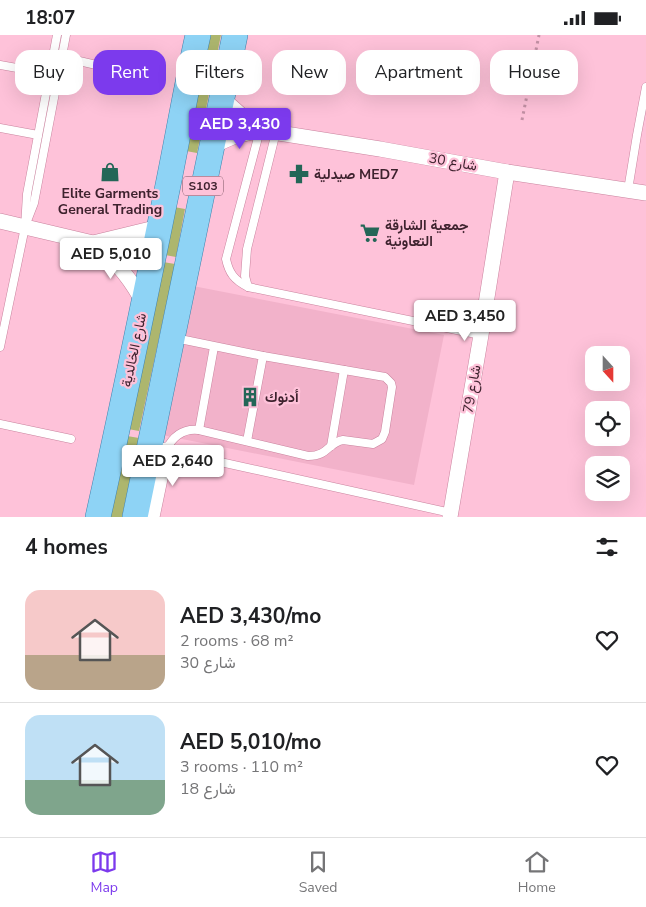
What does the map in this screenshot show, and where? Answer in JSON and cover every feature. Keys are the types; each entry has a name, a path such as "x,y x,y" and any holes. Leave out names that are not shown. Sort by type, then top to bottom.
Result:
{"main road":[{"name":"شارع الخالدية","path":"98,517 144,304 186,87 198,35"},
{"name":"S103","path":"135,517 235,35"}],"street":[{"name":"شارع 30","path":"222,99 260,129 507,172 646,193"},
{"name":"شارع 30","path":"212,146 235,136 260,129"},
{"name":"شارع 79","path":"450,515 507,172"},
{"path":"0,221 93,243 104,251 122,270 131,281 144,304"},
{"path":"93,243 159,227"},
{"path":"152,517 166,450"}],"lane":[{"path":"54,50 57,35"},
{"path":"63,50 66,35"},
{"path":"0,65 15,68"},
{"path":"628,190 646,87"},
{"path":"0,347 25,227 27,194 46,95"},
{"path":"25,227 34,203 55,95"},
{"path":"0,128 38,135"},
{"path":"260,129 226,259 228,269 241,284 481,335"},
{"path":"248,287 245,276 247,249 276,132"},
{"path":"172,338 263,357 385,377 391,383 392,394 384,435 380,441 373,444 337,441 327,451 308,456 190,429 179,433 170,442 166,450 450,515"},
{"path":"199,430 214,347"},
{"path":"247,441 263,357"},
{"path":"331,445 344,370"},
{"path":"0,424 71,439"}],"path":[{"path":"522,120 539,35"}],"shaded area":[{"name":"أدنوك","path":"193,286 444,335 414,485 162,435"}],"green space":[{"path":"210,35 221,35 218,50 207,50"},
{"path":"198,95 209,95 197,153 186,151"},
{"path":"174,207 185,209 176,257 165,255"},
{"path":"163,262 175,264 139,431 128,429"},
{"path":"127,436 139,438 122,517 110,517"}],"place":[{"name":"Elite Garments General Trading","path":"110,172"},
{"name":"صيدلية MED7","path":"299,174"},
{"name":"جمعية الشارقة التعاونية","path":"370,233"},
{"name":"أدنوك","path":"250,397"}]}
